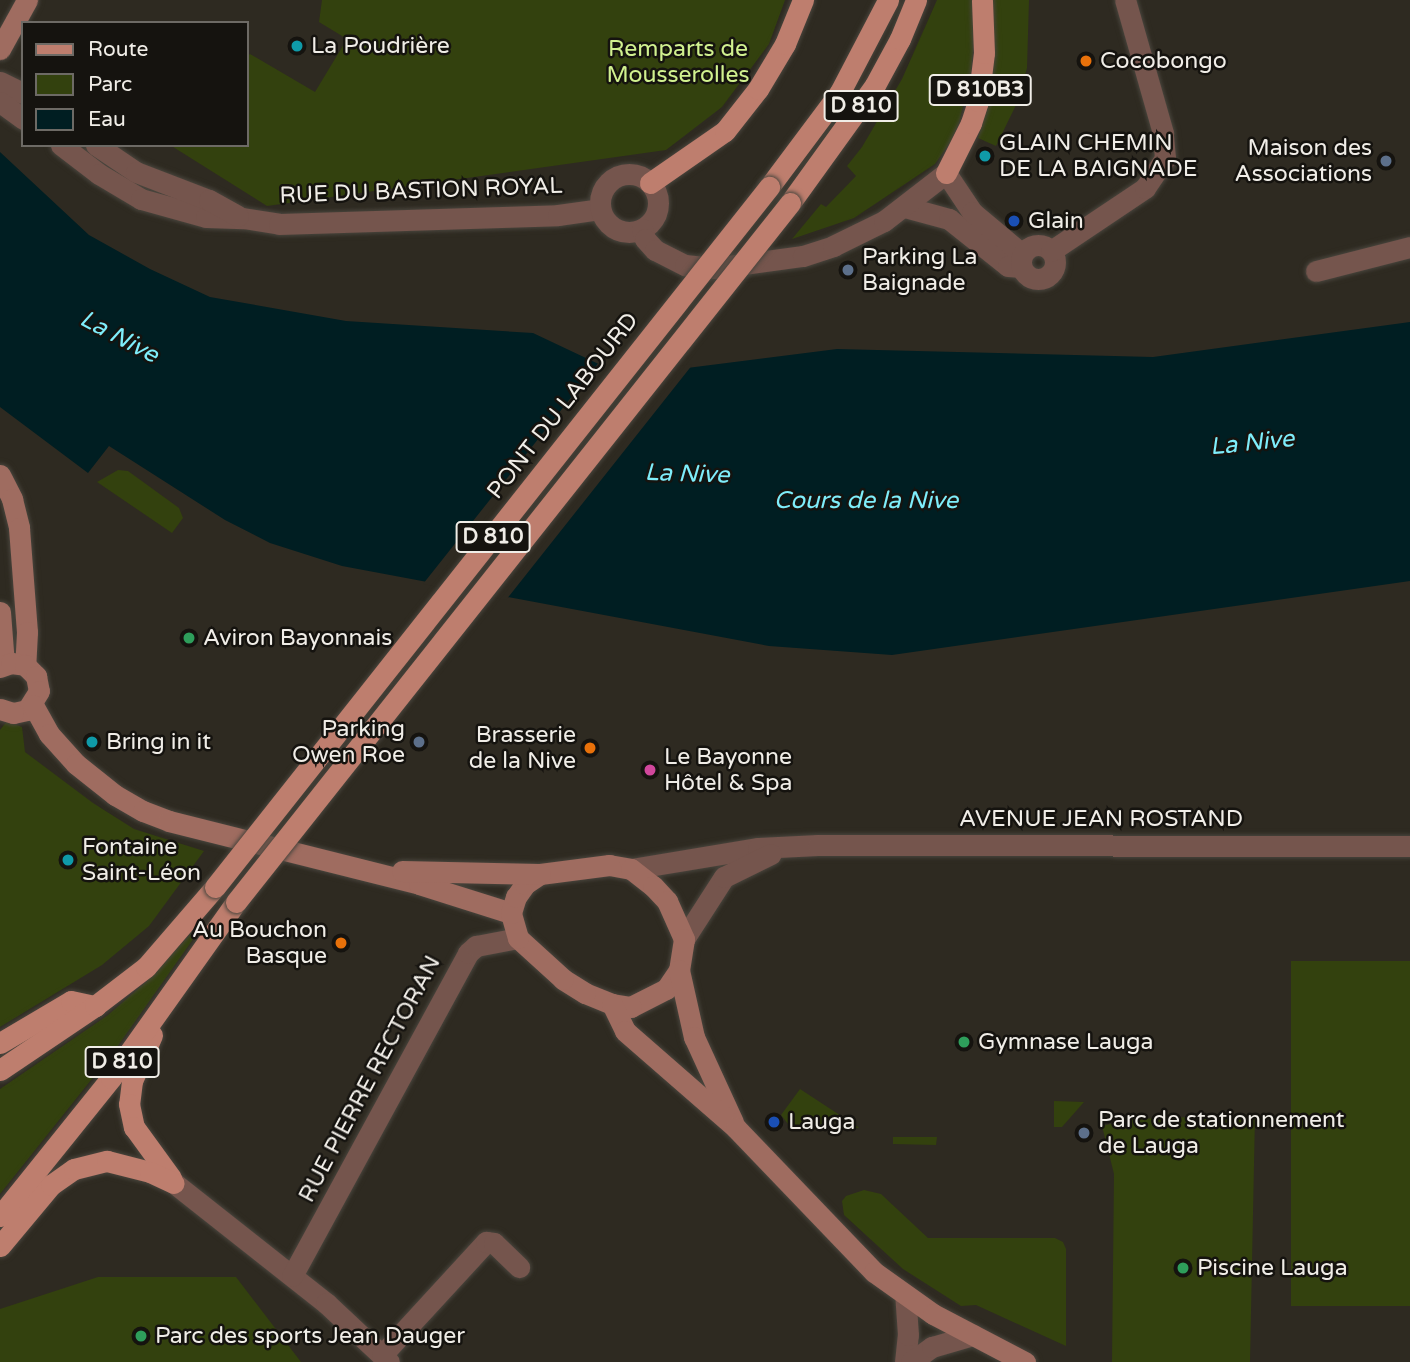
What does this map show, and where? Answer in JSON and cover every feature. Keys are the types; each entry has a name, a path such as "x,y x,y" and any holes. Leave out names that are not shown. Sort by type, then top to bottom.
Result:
{"main road":[{"path":"650,183 725,131 758,89 785,44 803,0"},
{"name":"PONT DU LABOURD","path":"95,1006 146,967 215,887 769,187 839,92 888,0"},
{"name":"D 810","path":"0,1216 111,1078 236,902 790,203 875,85 900,39 916,0"},
{"name":"D 810B3","path":"946,173 971,123 980,91 985,43 982,0"},
{"path":"169,994 132,1081 129,1104 134,1127 174,1183"},
{"path":"0,1044 71,1001 95,1006"},
{"name":"D 810","path":"0,1070 95,1006"},
{"path":"0,1246 51,1185 75,1169 107,1161 150,1172 174,1183"}],"street":[{"path":"0,49 27,0"},
{"path":"1051,251 1145,188 1165,158 1163,133 1125,0"},
{"path":"0,82 21,92"},
{"path":"0,102 21,118"},
{"name":"RUE DU BASTION ROYAL","path":"64,147 99,174 141,199 206,217 293,224 558,215 600,209"},
{"name":"RUE DU BASTION ROYAL","path":"99,147 136,172 209,200 243,218"},
{"path":"642,229 645,239 655,250 685,265 714,268 803,256 833,246 905,206 946,173 972,212 1022,261 1030,277 1043,279 1049,276 1055,265 1051,251 1040,245 1033,245 1022,261 1008,266 949,219 905,206"},
{"path":"634,175 650,183 657,199 657,208 655,216 642,229 625,232 609,224 600,209 603,191 616,178 634,175"},
{"path":"1316,271 1410,247"},
{"path":"0,474 12,499 19,528 27,632 10,665"},
{"path":"0,612 10,665"},
{"path":"0,709 13,713 33,705 40,691 32,669 10,665"},
{"path":"33,705 49,734 76,764 104,787 143,811 169,821 366,870 511,913"},
{"name":"AVENUE JEAN ROSTAND","path":"631,869 758,848 1410,846"},
{"name":"AVENUE JEAN ROSTAND","path":"684,939 724,877 742,866 793,847"},
{"path":"366,870 540,874 609,865 631,869 667,901 684,939 680,970 694,1037 736,1128"},
{"path":"540,874 526,884 516,897 511,913 518,938 563,979 585,993 612,1004 631,1007 666,989 680,970"},
{"name":"RUE PIERRE RECTORAN","path":"292,1276 468,953 476,946 518,938"},
{"path":"612,1004 625,1031 736,1128 874,1272 905,1296 1025,1362"},
{"path":"174,1183 292,1276 386,1358 486,1242 494,1244 519,1267"},
{"path":"905,1296 908,1335 905,1362"},
{"path":"911,1362 932,1347 973,1335"}],"green space":[{"name":"Remparts de Mousserolles","path":"322,0 785,0 769,44 722,107 666,150 267,206 173,147 248,147 250,54 315,92 347,39 319,22"},
{"path":"937,0 973,0 975,32 971,72 959,123 951,141 935,164 854,218 792,239 821,204 826,207 856,176 847,166 862,147 902,79"},
{"path":"993,0 1029,0 1027,68 1017,103 996,146 978,138 990,97"},
{"path":"118,470 128,471 179,508 183,518 172,533 97,482"},
{"path":"7,721 22,727 25,752 93,803 134,829 204,851 149,926 102,965 0,1027 0,730"},
{"path":"198,926 201,928 115,1050 0,1194 0,1089 108,1015 146,982"},
{"path":"1291,961 1410,961 1410,1306 1291,1306"},
{"path":"800,1089 859,1128 845,1128 844,1121 825,1122 825,1129 791,1128 781,1115"},
{"path":"1054,1101 1084,1102 1062,1127 1054,1127"},
{"name":"Piscine Lauga","path":"1255,1115 1250,1362 1112,1362 1114,1174 1102,1126 1132,1119"},
{"path":"893,1137 937,1137 936,1145 893,1144"},
{"path":"864,1190 881,1194 928,1238 1055,1238 1063,1242 1066,1249 1066,1346 976,1305 961,1306 903,1269 844,1215 842,1201 846,1196"},
{"name":"Parc des sports Jean Dauger","path":"98,1277 236,1277 301,1362 0,1362 0,1309"}],"water":[{"name":"Cours de la Nive","path":"0,152 89,235 150,269 210,297 346,321 533,333 624,376 837,349 1153,357 1410,322 1410,581 892,655 769,646 342,566 270,543 225,520 109,446 88,473 0,407"}],"pier":[{"path":"600,361 625,373 693,364 506,600 423,584"}],"place":[{"name":"La Poudrière","path":"297,46"},
{"name":"Cocobongo","path":"1086,61"},
{"name":"GLAIN CHEMIN DE LA BAIGNADE","path":"985,156"},
{"name":"Maison des Associations","path":"1386,161"},
{"name":"Glain","path":"1014,221"},
{"name":"Parking La Baignade","path":"848,270"},
{"name":"Aviron Bayonnais","path":"189,638"},
{"name":"Bring in it","path":"92,742"},
{"name":"Parking Owen Roe","path":"419,742"},
{"name":"Brasserie de la Nive","path":"590,748"},
{"name":"Le Bayonne Hôtel & Spa","path":"650,770"},
{"name":"Fontaine Saint-Léon","path":"68,860"},
{"name":"Au Bouchon Basque","path":"341,943"},
{"name":"Gymnase Lauga","path":"964,1042"},
{"name":"Lauga","path":"774,1122"},
{"name":"Parc de stationnement de Lauga","path":"1084,1133"},
{"name":"Piscine Lauga","path":"1183,1268"},
{"name":"Parc des sports Jean Dauger","path":"141,1336"}],"water label":[{"name":"La Nive","path":"119,337"},
{"name":"La Nive","path":"1252,443"},
{"name":"La Nive","path":"687,474"}]}
